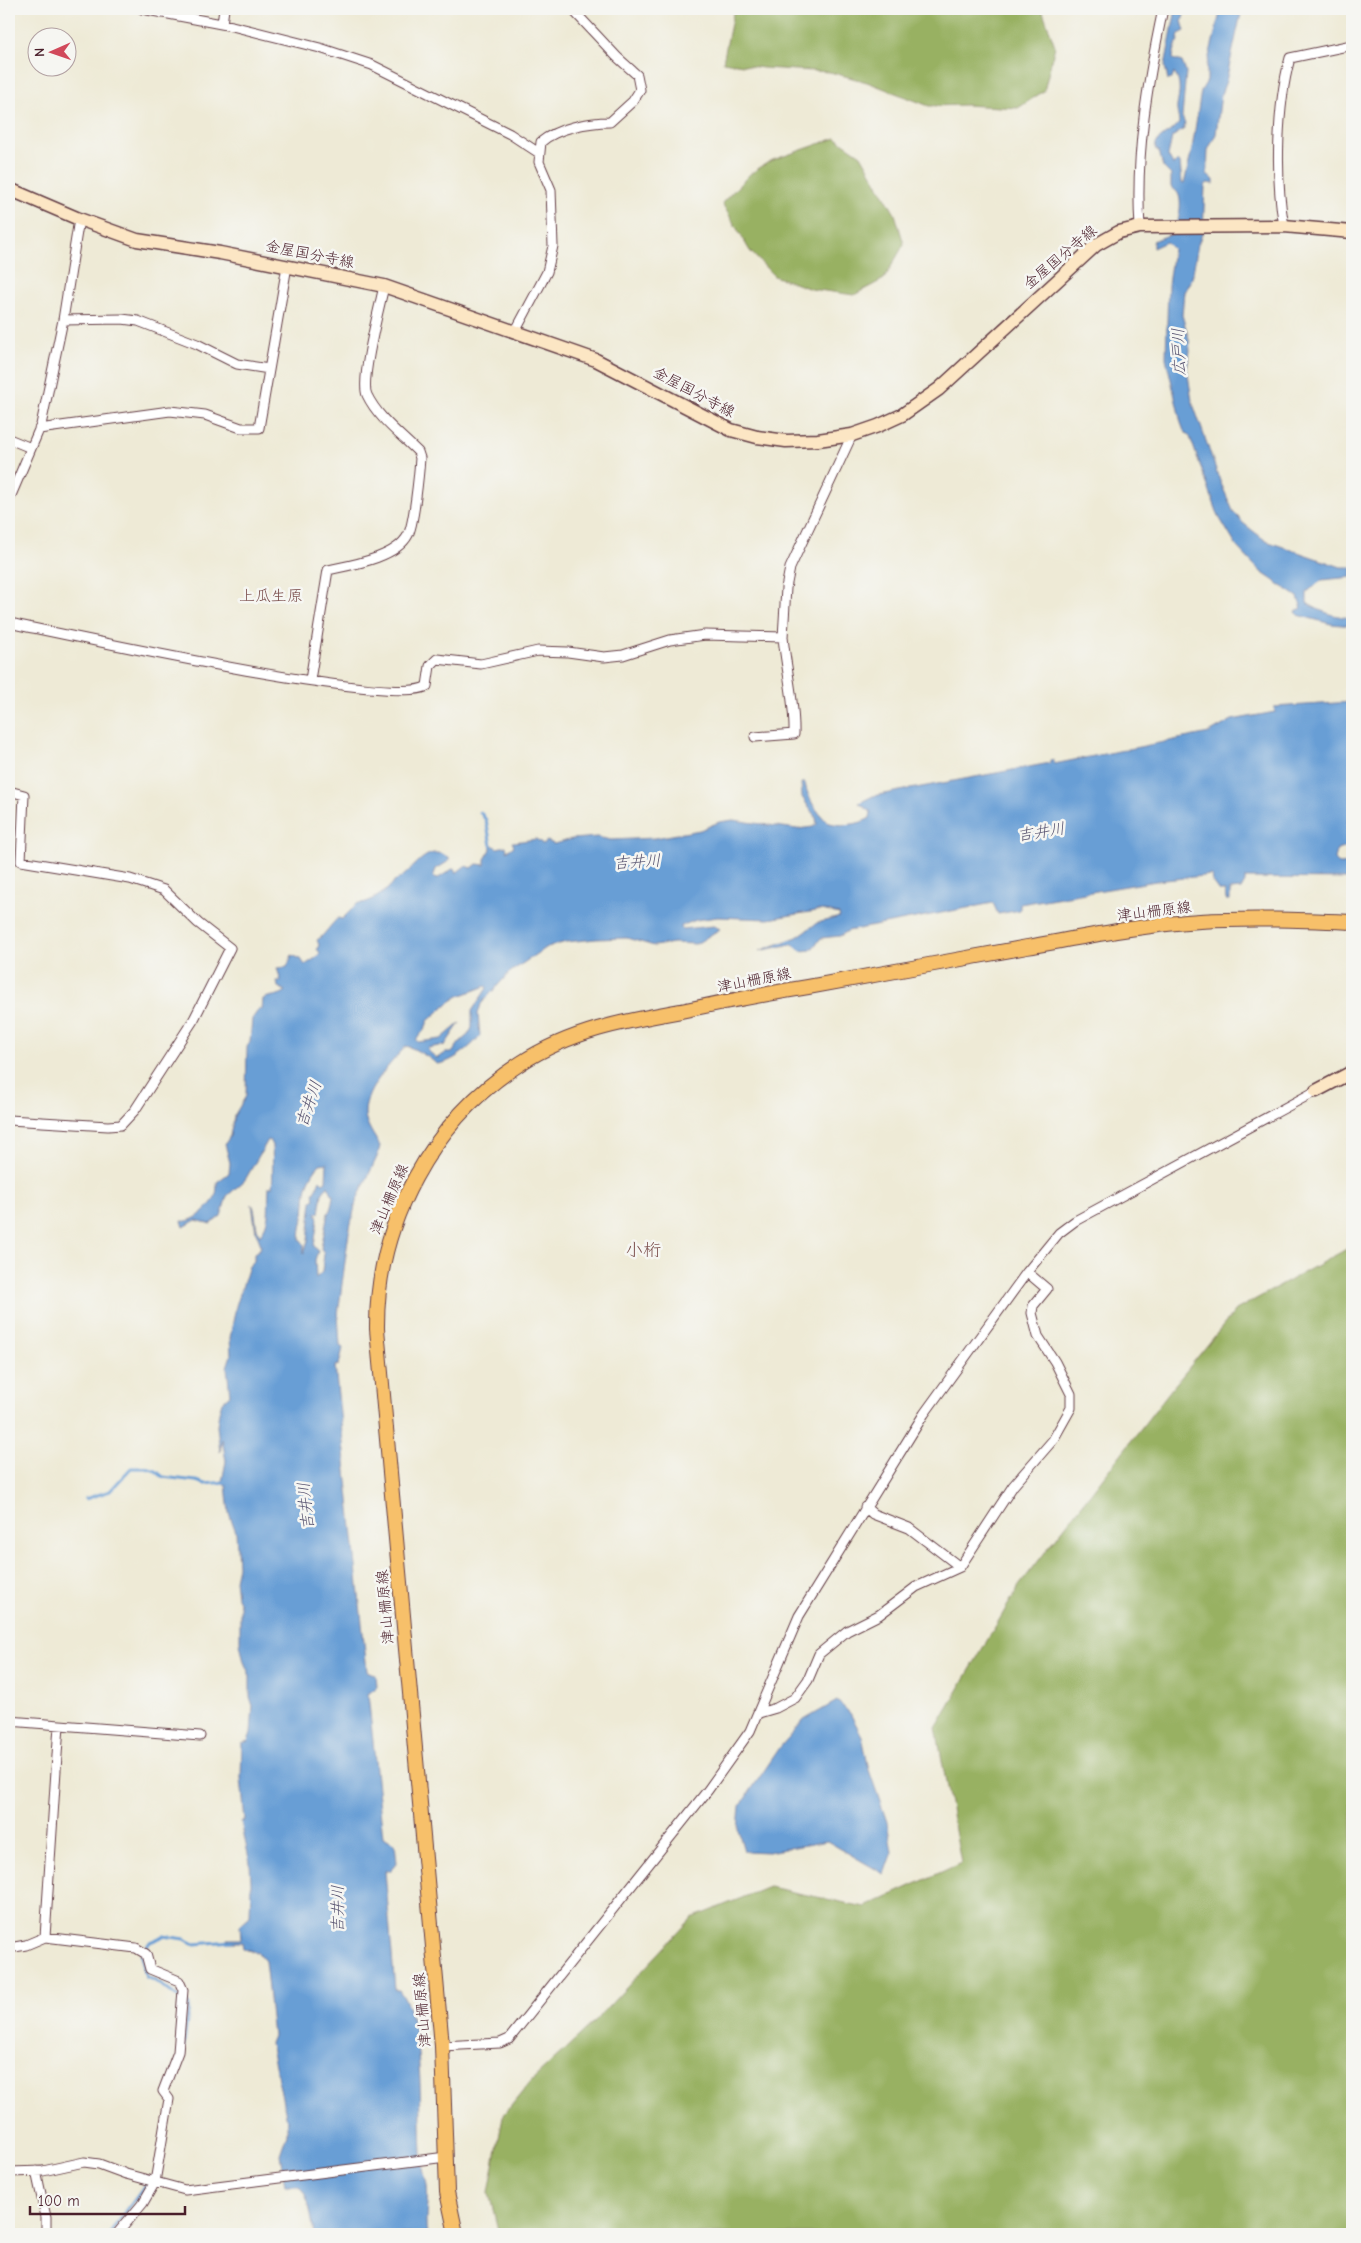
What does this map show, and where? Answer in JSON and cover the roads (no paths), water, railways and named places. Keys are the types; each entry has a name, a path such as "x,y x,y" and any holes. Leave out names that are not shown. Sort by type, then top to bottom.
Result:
{"main road":[{"name":"金屋国分寺線","path":"9,188 79,219 138,240 287,266 384,286 571,350 622,372 708,420 742,434 786,441 818,440 852,435 890,421 919,404 939,389 1096,245 1118,232 1144,227 1284,226 1352,232"},
{"name":"津山柵原線","path":"456,2234 447,2192 442,2046 379,1355 377,1303 380,1276 392,1227 422,1165 439,1138 480,1094 522,1062 560,1042 615,1023 755,996 1148,927 1235,919 1352,922"},
{"path":"1316,1091 1352,1072"}],"street":[{"path":"142,9 222,24 320,48 372,65 510,134 539,153"},
{"path":"222,24 224,9"},
{"path":"515,332 547,272 553,246 551,190 539,162 541,142 550,134 595,122 610,122 633,101 640,90 637,75 617,57 572,9"},
{"path":"1144,227 1142,141 1149,74 1163,9"},
{"path":"1284,226 1278,194 1284,83 1290,58 1352,45"},
{"path":"9,500 40,429 63,320 79,219"},
{"path":"40,429 170,410 205,415 241,428 258,428 287,266"},
{"path":"310,680 328,570 357,564 378,556 397,547 409,534 420,458 418,452 390,426 371,400 366,389 367,373 384,286"},
{"path":"63,320 122,319 138,321 197,344 238,364 269,370"},
{"path":"756,736 794,734 792,693 786,666 783,637 786,588 790,568 852,435"},
{"path":"9,439 31,448"},
{"path":"9,622 184,660 343,686 415,690 427,686 430,666 437,659 481,664 538,651 568,652 604,657 623,654 670,640 705,635 783,637"},
{"path":"9,791 24,795 21,861 130,879 164,890 198,922 230,948 194,1019 135,1110 121,1125 108,1126 9,1120"},
{"path":"442,2046 500,2043 509,2039 708,1790 750,1731 759,1713 786,1643 865,1507 924,1414 1027,1272 1059,1233 1075,1221 1316,1091"},
{"path":"759,1713 776,1708 794,1698 808,1680 819,1654 848,1631 879,1614 916,1587 960,1567 1013,1486 1053,1440 1071,1408 1070,1394 1055,1362 1038,1336 1032,1313 1033,1306 1047,1289 1027,1272"},
{"path":"865,1507 873,1514 909,1528 960,1567"},
{"path":"9,1721 200,1736"},
{"path":"45,1937 59,1725"},
{"path":"9,1948 26,1945 45,1937 136,1948 146,1954 150,1969 179,1981 183,1990 178,2052 163,2091 169,2099 155,2182 142,2203 117,2234"},
{"path":"9,2172 36,2171 84,2162 99,2164 185,2190 446,2157"},
{"path":"36,2171 46,2217 46,2234"}],"water":[{"name":"広戸川","path":"1176,9 1186,9 1182,21 1185,31 1179,34 1173,59 1182,62 1186,72 1182,117 1185,124 1184,129 1172,137 1168,156 1173,165 1178,161 1180,163 1182,183 1184,184 1192,149 1201,91 1207,81 1207,65 1221,9 1242,9 1226,81 1221,94 1216,134 1208,150 1207,174 1214,180 1214,184 1207,183 1205,186 1203,232 1198,244 1192,278 1184,292 1182,315 1189,339 1190,351 1187,368 1192,401 1220,481 1233,511 1243,523 1266,541 1341,567 1352,567 1352,577 1322,580 1307,592 1307,603 1329,614 1352,618 1352,626 1331,624 1298,615 1296,611 1302,608 1298,597 1261,572 1237,547 1219,517 1190,437 1184,431 1181,423 1166,358 1168,285 1173,249 1166,242 1153,248 1153,241 1174,233 1180,212 1179,196 1177,191 1171,187 1171,175 1163,167 1159,151 1155,149 1158,140 1179,123 1177,108 1178,81 1174,73 1172,79 1168,80 1165,66"},
{"name":"吉井川","path":"1352,702 1352,818 1347,820 1349,826 1352,826 1352,845 1337,850 1335,860 1339,864 1352,863 1352,879 1245,878 1241,889 1230,890 1230,900 1226,900 1225,891 1219,891 1213,883 1212,875 1156,881 1020,904 1020,910 998,914 993,903 848,931 840,936 821,938 811,950 801,951 792,944 759,951 797,937 817,923 840,917 839,914 822,910 768,919 718,917 696,920 681,926 682,929 714,926 720,929 696,944 673,943 654,946 627,938 566,942 545,948 509,973 481,1004 478,1014 480,1036 460,1054 448,1061 436,1064 431,1059 406,1046 386,1068 374,1086 366,1104 365,1117 380,1146 377,1157 356,1202 349,1232 338,1314 340,1346 343,1348 339,1365 335,1366 367,1671 376,1675 377,1687 368,1694 383,1837 395,1843 397,1863 391,1870 385,1871 395,1990 399,1990 408,2006 418,2050 423,2169 427,2185 427,2234 314,2234 310,2208 303,2191 299,2186 285,2186 280,2154 287,2134 287,2120 270,2043 273,2036 265,1961 258,1953 243,1948 242,1942 228,1942 228,1939 241,1939 240,1925 250,1916 250,1863 241,1822 245,1821 241,1778 242,1743 248,1741 251,1733 253,1706 250,1697 250,1676 244,1662 240,1644 240,1605 235,1580 238,1566 236,1532 229,1513 226,1485 222,1482 226,1461 222,1439 220,1452 217,1426 222,1402 230,1395 227,1367 231,1355 230,1338 236,1306 249,1266 254,1261 254,1253 260,1249 261,1245 256,1232 252,1204 260,1235 268,1217 269,1187 272,1187 271,1141 268,1140 245,1180 227,1196 221,1216 211,1224 196,1220 184,1227 182,1221 192,1219 211,1204 216,1194 217,1182 229,1173 230,1163 225,1144 230,1136 234,1116 246,1096 247,1047 250,1041 252,1019 259,1009 262,1010 263,999 286,991 278,987 277,981 281,981 277,968 287,967 292,955 301,959 305,965 317,957 320,953 317,949 319,945 317,940 338,918 342,919 358,903 367,902 378,896 420,860 433,853 449,858 449,861 436,869 433,877 437,879 454,868 456,873 465,866 472,868 477,864 485,865 485,859 491,849 490,843 497,848 506,846 507,851 514,846 512,842 536,839 543,844 547,841 554,844 572,839 597,837 611,840 655,838 700,830 719,822 733,820 797,829 813,827 817,824 816,818 802,797 801,783 805,783 813,804 827,822 843,825 855,824 870,818 871,812 859,803 873,796 1050,763 1050,760 1053,759 1054,764 1209,733 1232,720 1275,712 1274,707","holes":["486,986 487,988 472,1011 472,1028 452,1053 446,1053 437,1058 428,1051 428,1048 445,1045 460,1023 441,1039 418,1042 416,1040 425,1029 428,1021 448,1003 459,996","327,1163 326,1181 323,1183 320,1180 315,1192 313,1192 315,1199 312,1201 308,1240 304,1253 304,1244 300,1239 306,1193 310,1178 320,1164","328,1185 333,1196 321,1248 324,1254 322,1272 316,1278 315,1260 318,1251 314,1246 318,1219 316,1213 319,1213 322,1194"]},
{"path":"837,1701 850,1713 862,1736 869,1770 887,1822 892,1852 884,1874 827,1841 768,1852 744,1851 738,1830 740,1806 781,1746 804,1720"}],"waterway":[{"path":"480,812 486,820 491,845"},
{"path":"85,1499 110,1491 131,1468 146,1468 156,1471 163,1477 205,1484 225,1482"},
{"path":"167,2095 182,2059 189,2005 185,2000 146,1977 141,1955 150,1942 164,1936 185,1939 195,1944 232,1941"},
{"path":"109,2234 148,2182"}],"district":[{"name":"上瓜生原","path":"271,596"},
{"name":"小桁","path":"643,1250"}]}
